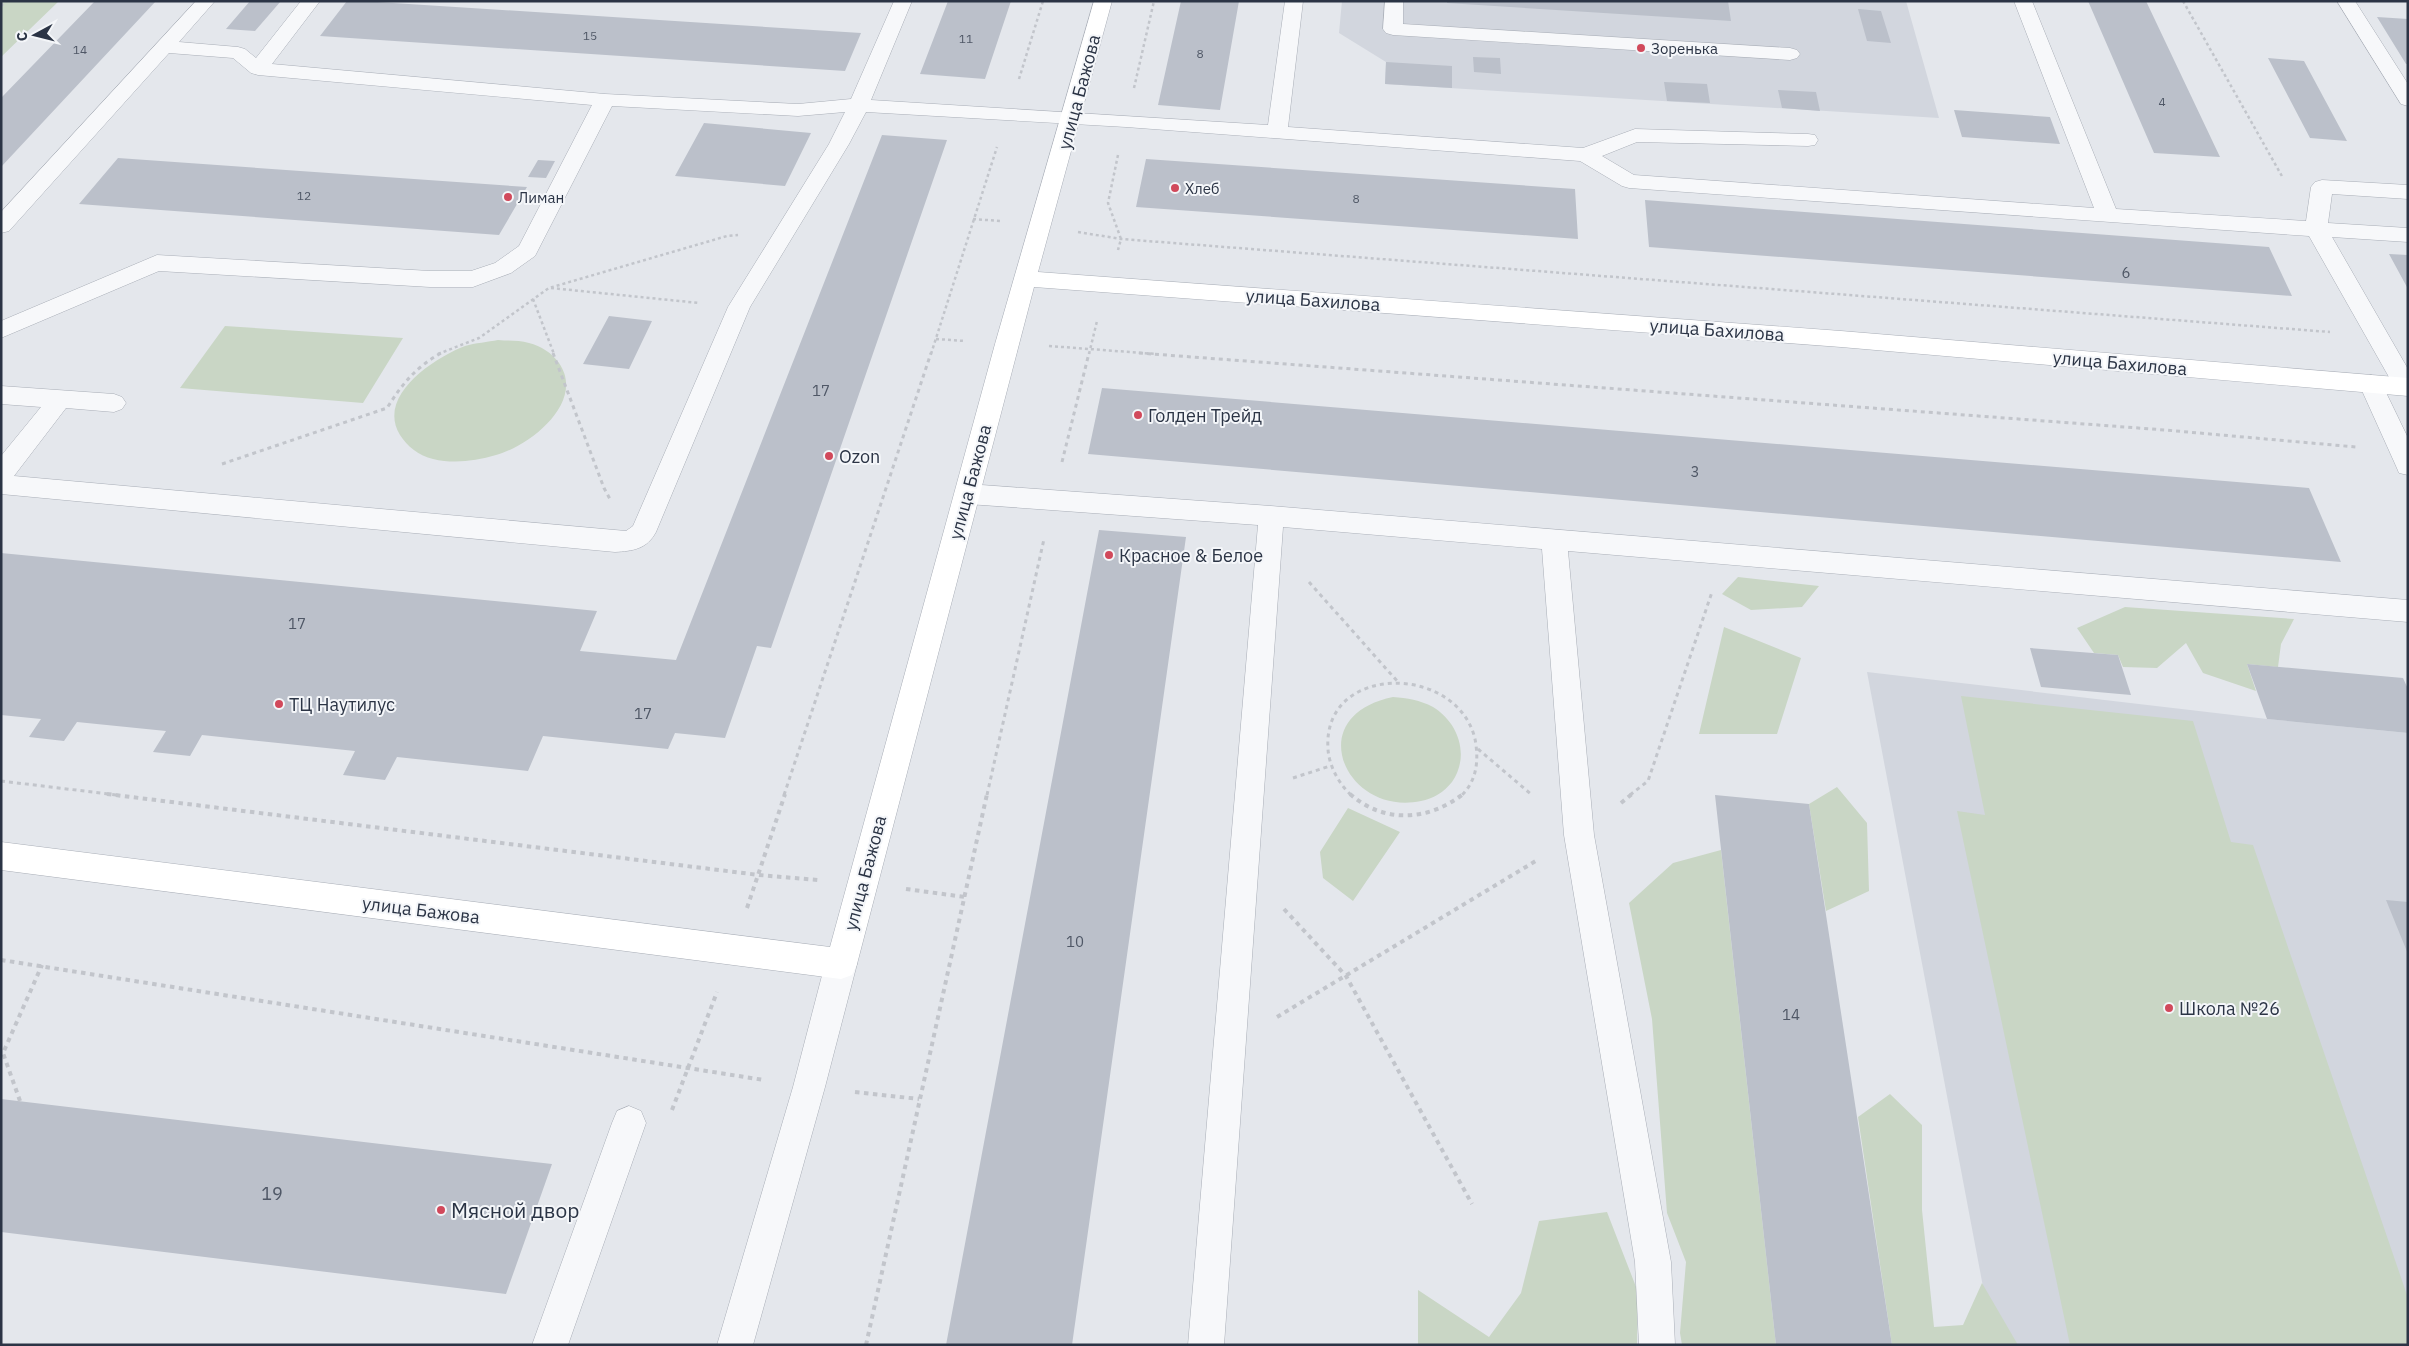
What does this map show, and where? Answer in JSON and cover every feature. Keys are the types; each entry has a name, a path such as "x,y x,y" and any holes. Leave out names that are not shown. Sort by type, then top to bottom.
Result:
{"street":[{"path":"1,226 206,1"},
{"path":"258,69 311,1"},
{"path":"1,484 615,542 632,541 643,532 739,307 839,144 858,106 902,1"},
{"name":"улица Бажова","path":"735,1345 810,1087 862,883 1025,279 1072,118 1103,1"},
{"path":"1277,132 1294,1"},
{"path":"1394,1 1393,29 1790,54"},
{"path":"2023,1 2108,216"},
{"path":"2346,1 2408,100"},
{"path":"164,47 238,53 258,69 604,100 798,110 858,106 1008,114 1585,155 1635,135 1808,140"},
{"path":"1,330 157,263 430,279 473,279 503,268 527,251 604,100"},
{"path":"1585,155 1629,181 2108,216 2408,235"},
{"path":"2407,387 2316,229 2322,186 2408,192"},
{"name":"улица Бахилова","path":"1025,279 1841,338 2407,387"},
{"path":"2371,384 2404,458"},
{"path":"1,395 114,403"},
{"path":"1,474 60,399"},
{"path":"968,494 1053,500 1270,527 1554,540 2408,611"},
{"path":"1206,1345 1270,527"},
{"path":"1554,540 1579,835 1653,1262 1657,1345"},
{"name":"улица Бажова","path":"1,856 841,964"},
{"path":"550,1345 629,1123"}],"path":[{"path":"1,6 6,1"},
{"path":"671,1114 733,951 936,340 1043,1"},
{"path":"866,1345 1053,500 1089,348 1121,239 1108,203 1154,1"},
{"path":"2183,1 2276,166 2316,229"},
{"path":"973,219 1041,225 1121,239 2377,336"},
{"path":"176,500 198,472 387,408 397,392 420,365 447,348 478,338 549,288 727,236 786,233"},
{"path":"473,279 739,307"},
{"path":"534,299 604,488 632,541"},
{"path":"1089,348 2164,430 2404,458"},
{"path":"1270,527 1398,682"},
{"path":"1230,1046 1579,835 1648,781 1725,554"},
{"path":"1398,682 1420,686 1443,696 1454,705 1472,729 1478,749 1477,770 1467,789 1452,804 1430,814 1406,816 1381,812 1359,802 1342,786 1330,766 1325,746 1328,725 1339,707 1355,694 1375,685 1398,682"},
{"path":"1478,749 1579,835"},
{"path":"1,781 758,875 862,883 965,897"},
{"path":"1243,865 1346,976 1472,1204"},
{"path":"1,960 810,1087 919,1099"},
{"path":"20,1101 3,1053 42,965"}],"shaded area":[{"name":"Зоренька","path":"1342,1 1906,1 1939,118 1385,84 1386,62 1339,33"},
{"name":"Школа №26","path":"1867,672 2267,719 2408,733 2408,1345 1994,1345"}],"green space":[{"path":"1,1 59,1 1,57"},
{"path":"225,326 403,338 363,403 180,388"},
{"path":"498,340 521,341 533,344 550,353 556,359 565,378 565,393 560,407 538,432 510,450 496,455 457,462 428,458 414,450 400,435 395,420 396,406 402,393 412,380 438,359 465,346"},
{"path":"1738,577 1819,586 1802,607 1751,610 1722,594"},
{"path":"2125,607 2294,619 2281,644 2278,667 2247,664 2256,691 2203,673 2186,643 2157,668 2123,667 2118,655 2094,653 2077,628"},
{"path":"1724,627 1801,658 1777,734 1699,734"},
{"name":"Школа №26","path":"1961,696 2193,721 2231,842 2253,845 2408,1298 2408,1345 2070,1345 1957,811 1985,815"},
{"path":"1393,697 1413,700 1433,707 1449,722 1459,741 1461,751 1460,762 1452,782 1430,799 1394,802 1372,794 1355,780 1344,762 1341,742 1348,724 1364,708"},
{"path":"1837,787 1867,823 1869,891 1826,911 1809,804"},
{"path":"1348,808 1400,832 1353,901 1323,878 1320,852"},
{"path":"1721,850 1776,1345 1682,1345 1680,1333 1686,1262 1667,1213 1652,1019 1629,903 1673,863"},
{"path":"1890,1094 1922,1125 1922,1210 1934,1327 1963,1325 1982,1283 2018,1345 1892,1345 1858,1117"},
{"path":"1607,1212 1638,1292 1637,1345 1418,1345 1418,1290 1489,1337 1521,1293 1539,1221"}],"building":[{"path":"95,1 156,1 1,167 1,98"},
{"path":"250,1 281,1 255,31 226,29"},
{"path":"347,1 861,33 845,71 320,36"},
{"path":"948,1 1011,1 985,79 920,74"},
{"path":"1181,1 1239,1 1220,110 1158,105"},
{"path":"1447,1 1728,1 1731,21 1447,3"},
{"path":"2088,1 2146,1 2220,157 2154,153"},
{"path":"1858,9 1881,11 1891,43 1867,41"},
{"path":"2377,17 2408,19 2408,64 2406,64"},
{"path":"1473,57 1500,58 1501,74 1474,72"},
{"path":"2268,58 2304,61 2347,141 2310,138"},
{"path":"1386,62 1452,66 1452,88 1385,84"},
{"path":"1664,82 1707,84 1710,103 1667,101"},
{"path":"1778,90 1816,92 1820,111 1782,108"},
{"path":"1954,110 2050,117 2060,144 1962,137"},
{"path":"704,123 811,133 785,186 675,176"},
{"path":"882,135 947,140 771,648 757,646 725,738 675,733 668,749 543,736 528,771 397,757 385,780 343,775 355,751 202,735 190,756 153,752 166,731 77,722 64,741 29,737 41,719 1,715 1,553 597,611 580,651 676,660"},
{"path":"118,158 527,187 499,235 79,204"},
{"path":"1146,159 1575,189 1578,239 1136,207"},
{"path":"538,160 555,161 546,178 528,177"},
{"path":"1645,200 2269,247 2292,296 1649,247"},
{"path":"2389,254 2408,255 2408,289"},
{"path":"609,316 652,321 629,369 583,364"},
{"path":"1102,388 2309,488 2341,562 1088,454"},
{"path":"1099,530 1186,537 1072,1345 946,1345"},
{"path":"2030,648 2118,655 2131,695 2041,687"},
{"path":"2247,664 2403,678 2408,689 2408,733 2267,719"},
{"path":"1715,795 1809,804 1892,1345 1776,1345"},
{"path":"2386,900 2408,902 2408,954"},
{"path":"1,1099 552,1164 506,1294 1,1232"}],"place":[{"name":"Зоренька","path":"1641,48"},
{"name":"Хлеб","path":"1175,188"},
{"name":"Лиман","path":"508,197"},
{"name":"Голден Трейд","path":"1138,415"},
{"name":"Ozon","path":"829,456"},
{"name":"Красное & Белое","path":"1109,555"},
{"name":"ТЦ Наутилус","path":"279,704"},
{"name":"Школа №26","path":"2169,1008"},
{"name":"Мясной двор","path":"441,1210"}]}
